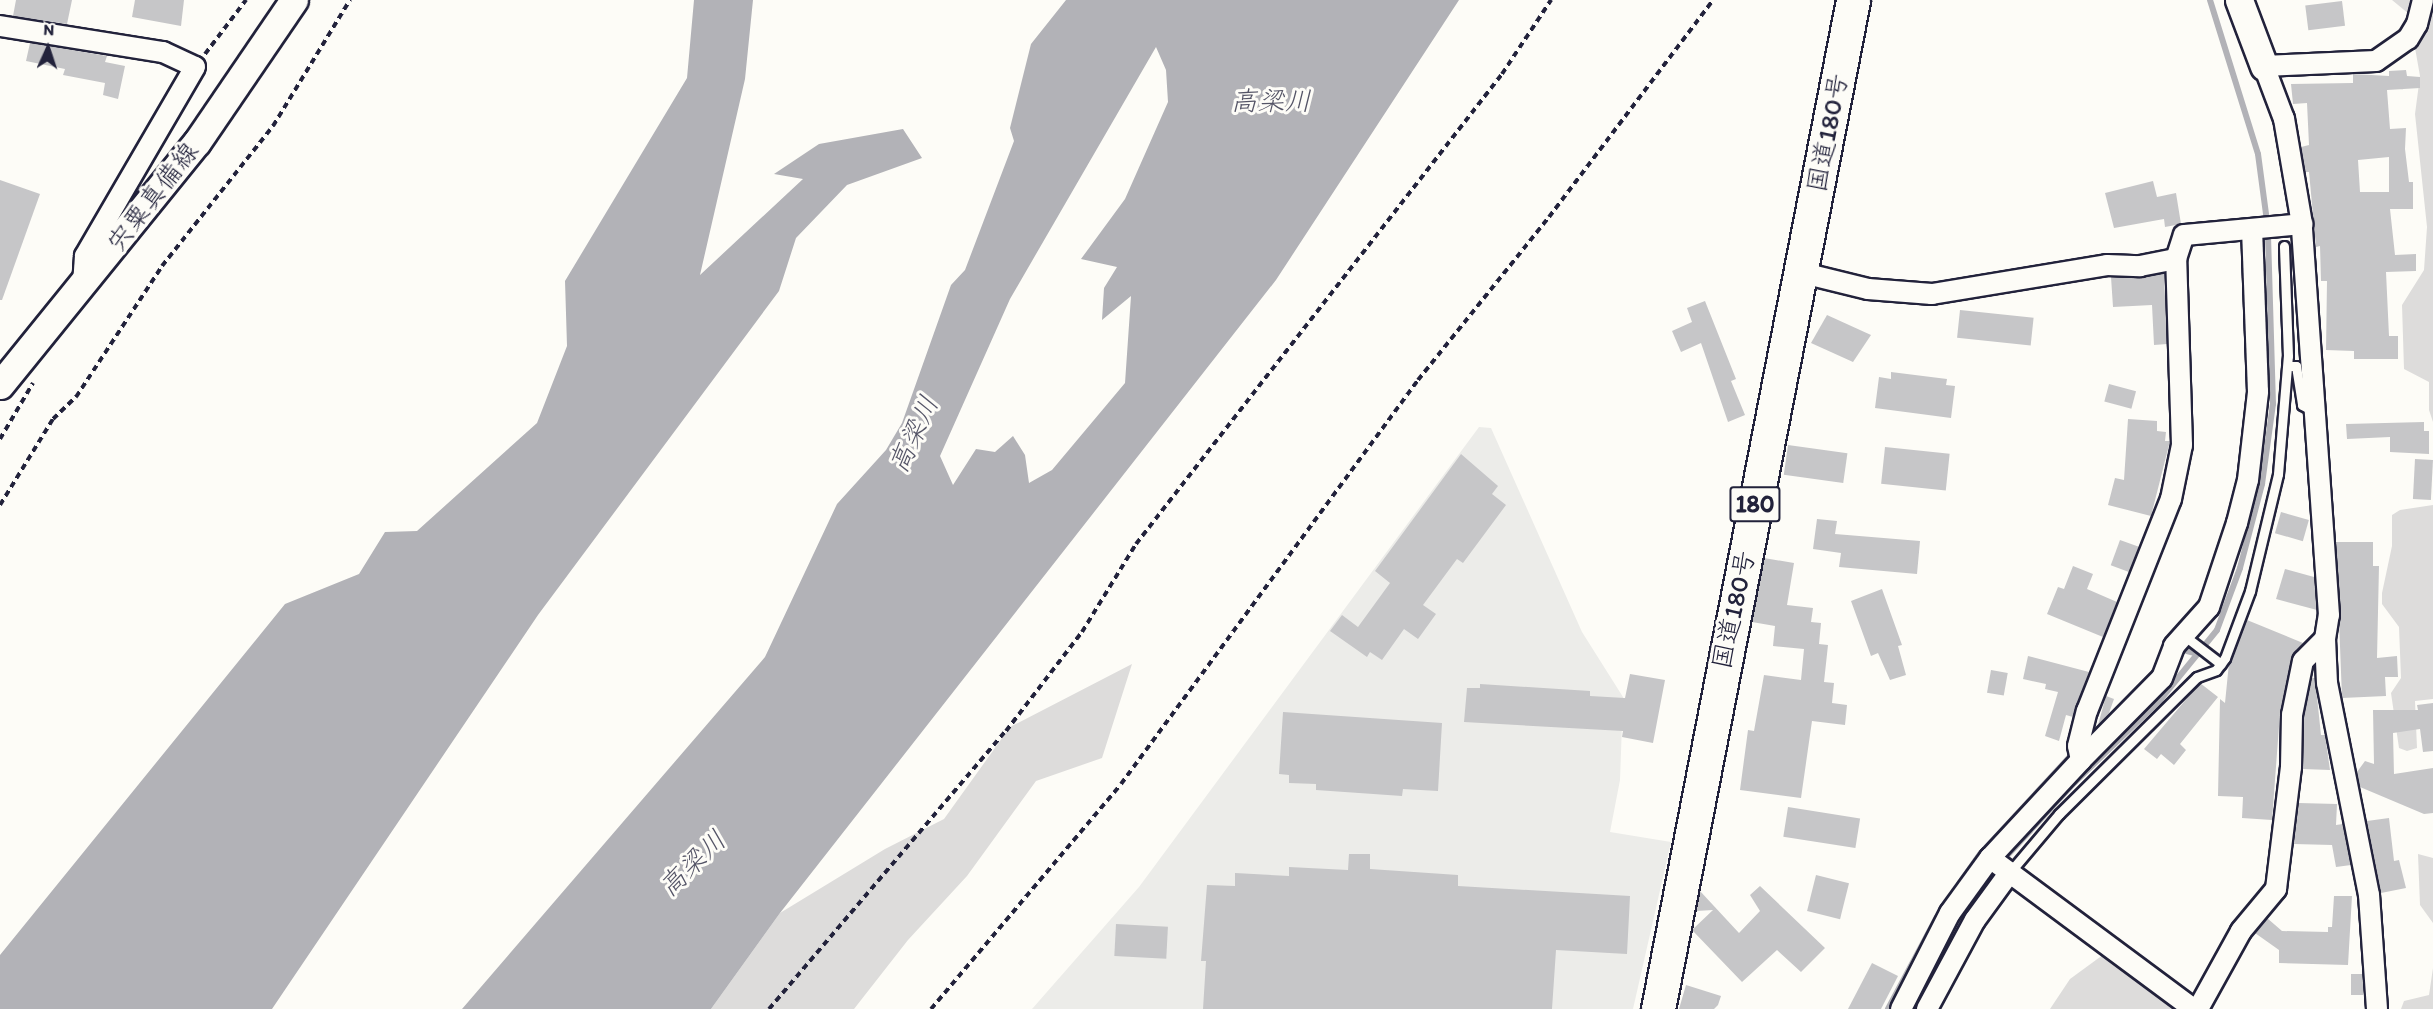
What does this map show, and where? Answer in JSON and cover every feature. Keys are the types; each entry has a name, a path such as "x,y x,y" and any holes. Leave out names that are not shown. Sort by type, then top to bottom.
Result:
{"highway":[{"name":"国道180号","path":"1658,1009 1716,695 1803,273 1853,0"}],"main road":[{"name":"宍粟真備線","path":"0,385 83,286 196,142 294,0"},
{"path":"2239,0 2264,66"}],"street":[{"path":"2377,1009 2369,895 2327,683 2325,639 2329,615 2302,224 2284,119 2264,66 2376,61 2408,39 2417,24 2423,0"},
{"path":"0,26 163,52 195,67 85,255 83,286"},
{"path":"2079,753 2087,711 2171,499 2182,445 2176,259 2184,235 2302,224"},
{"path":"1927,1009 1975,920 2000,865 2079,753 2162,678 2187,637 2210,607 2248,480 2258,392 2252,229"},
{"path":"1803,273 1868,289 1932,294 2107,265 2140,266 2176,259"},
{"path":"2198,1009 2241,931 2276,889 2291,767 2292,715 2303,662 2325,639"},
{"path":"1901,1009 1950,913 2000,865"},
{"path":"2000,865 2193,1009"}],"lane":[{"path":"2000,865 2059,814 2197,677 2216,670 2221,664 2250,591 2267,530 2278,474 2288,366 2284,246"},
{"path":"2288,366 2296,366 2302,405 2314,411"},
{"path":"2187,637 2221,664"}],"path":[{"path":"195,67 246,0"},
{"path":"0,505 53,419 76,397 162,266 273,126 350,0"},
{"path":"769,1009 1006,731 1082,632 1136,544 1502,74 1551,0"},
{"path":"931,1009 1121,784 1418,380 1549,217 1713,0"}],"shaded area":[{"path":"2392,0 2433,0 2433,422 2429,410 2429,382 2404,369 2402,305 2424,270 2427,227 2415,114 2420,76 2409,14"},
{"path":"1479,427 1491,428 1582,632 1623,697 1620,780 1610,832 1671,842 1633,1009 1032,1009 1139,887"},
{"path":"2433,505 2433,699 2415,701 2417,748 2407,751 2399,748 2391,693 2401,678 2399,627 2382,604 2382,593 2392,546 2392,515 2400,510"},
{"path":"1132,664 1102,758 1036,781 967,876 908,940 854,1009 711,1009 780,913 885,849 944,819 1010,727"},
{"path":"2418,854 2433,858 2433,923 2420,905"},
{"path":"2111,949 2181,1009 2050,1009 2070,979"},
{"path":"2433,968 2433,1009 2401,1009 2404,1001 2429,995"}],"water":[{"path":"694,0 753,0 745,79 700,275 803,179 774,174 819,144 903,129 922,158 847,185 796,238 779,291 538,615 272,1009 0,1009 0,955 285,604 359,574 385,532 417,531 537,423 567,346 565,281 687,78"},
{"name":"高梁川","path":"1066,0 1459,0 1276,280 780,913 711,1009 462,1009 765,657 837,504 886,450 902,423 951,285 965,270 1014,141 1010,128 1031,44","holes":["1156,47 1166,70 1168,102 1125,199 1081,259 1117,267 1104,288 1102,320 1131,296 1125,383 1052,470 1029,483 1025,455 1013,436 995,452 976,449 953,485 940,456 1010,299"]}],"building":[{"path":"16,0 72,0 67,24 13,16"},
{"path":"135,0 184,0 181,26 132,17"},
{"path":"2342,1 2345,26 2308,30 2305,6"},
{"path":"30,43 107,56 105,62 125,66 118,99 103,95 105,83 63,75 65,69 26,61"},
{"path":"2406,70 2407,76 2420,77 2420,88 2387,90 2390,129 2406,128 2405,149 2409,182 2413,182 2413,209 2390,209 2395,255 2416,254 2416,271 2386,272 2389,336 2398,336 2398,359 2354,359 2354,351 2326,350 2327,281 2321,281 2320,246 2316,247 2309,172 2305,172 2301,147 2309,145 2307,103 2293,104 2291,84 2353,83 2353,74 2389,76 2389,71","holes":["2389,157 2389,192 2360,192 2358,160"]},
{"path":"0,180 40,194 2,300 0,300"},
{"path":"2153,181 2157,197 2176,193 2181,224 2165,227 2164,219 2114,228 2105,193"},
{"path":"2164,273 2167,344 2154,345 2152,305 2113,307 2111,277"},
{"path":"1705,301 1736,379 1731,381 1745,415 1728,422 1701,343 1681,352 1672,331 1692,322 1687,308"},
{"path":"1960,310 2034,318 2031,346 1957,338"},
{"path":"1827,315 1871,335 1853,362 1811,343"},
{"path":"1891,372 1947,379 1946,385 1955,386 1951,418 1875,408 1879,377 1891,379"},
{"path":"2109,384 2136,391 2131,409 2104,401"},
{"path":"2128,419 2157,421 2157,431 2166,432 2165,441 2170,441 2151,516 2108,505 2115,478 2124,480"},
{"path":"2424,422 2424,431 2429,431 2429,454 2390,452 2390,437 2347,439 2346,424"},
{"path":"1788,445 1847,453 1843,483 1784,475"},
{"path":"1885,447 1950,454 1946,491 1881,484"},
{"path":"1461,454 1498,486 1492,494 1506,505 1463,563 1457,559 1423,605 1436,614 1418,639 1404,629 1382,660 1370,652 1367,657 1330,631 1342,615 1358,627 1390,583 1375,571"},
{"path":"2415,459 2433,460 2431,500 2413,499"},
{"path":"2281,512 2309,520 2303,541 2275,533"},
{"path":"1817,519 1837,521 1835,534 1920,541 1917,574 1839,567 1841,553 1813,549"},
{"path":"2120,540 2139,547 2130,572 2111,565"},
{"path":"2336,542 2373,542 2373,566 2379,566 2377,658 2397,656 2398,677 2385,677 2386,696 2342,698"},
{"path":"1764,558 1794,563 1787,605 1813,608 1811,622 1821,623 1819,644 1828,645 1824,682 1834,683 1832,703 1847,705 1845,725 1812,721 1801,798 1740,790 1748,730 1754,731 1764,675 1801,680 1804,649 1773,646 1775,626 1752,622"},
{"path":"2073,566 2093,574 2087,589 2117,602 2103,637 2047,614 2058,587 2064,589"},
{"path":"2285,569 2314,577 2317,610 2276,599"},
{"path":"1882,589 1902,645 1898,646 1906,675 1890,680 1878,653 1871,656 1851,601"},
{"path":"2247,620 2303,643 2291,659 2280,713 2272,820 2242,818 2243,797 2218,796 2220,699 2225,703 2229,663"},
{"path":"2028,656 2089,672 2073,717 2066,715 2059,741 2045,736 2058,692 2045,689 2046,684 2023,679"},
{"path":"1991,670 2008,673 2004,696 1987,693"},
{"path":"1630,674 1665,680 1653,743 1622,737 1623,731 1464,722 1467,688 1480,688 1480,684 1590,691 1590,696 1625,698"},
{"path":"2312,678 2315,678 2321,735 2325,735 2330,770 2303,769 2304,716"},
{"path":"2200,683 2218,697 2180,744 2186,750 2174,765 2161,754 2157,759 2144,749"},
{"path":"2106,696 2114,699 2109,713 2098,725"},
{"path":"2433,703 2433,751 2423,752 2420,729 2393,733 2394,774 2433,768 2433,813 2424,814 2360,787 2357,772 2365,761 2374,764 2373,710 2418,710 2417,705"},
{"path":"1283,712 1442,723 1438,791 1403,789 1402,796 1316,790 1316,784 1289,783 1289,775 1279,774"},
{"path":"2299,803 2337,804 2336,825 2343,824 2351,865 2336,867 2332,845 2294,844"},
{"path":"1788,807 1860,818 1855,848 1783,837"},
{"path":"2389,818 2394,861 2399,860 2406,888 2381,893 2367,821"},
{"path":"1349,854 1370,854 1370,869 1458,875 1458,886 1630,896 1627,954 1556,950 1552,1009 1203,1009 1206,961 1201,961 1207,885 1235,886 1235,873 1289,876 1289,867 1348,870"},
{"path":"1816,875 1849,883 1840,919 1807,911"},
{"path":"1760,886 1825,948 1801,972 1777,950 1742,982 1692,930 1713,910 1696,911 1700,891 1739,933 1760,911 1750,895"},
{"path":"2334,896 2352,896 2348,965 2279,963 2279,950 2255,933 2267,918 2282,931 2328,932 2328,927 2332,927"},
{"path":"1116,924 1168,927 1166,959 1114,956"},
{"path":"1872,963 1898,976 1881,1009 1848,1009"},
{"path":"2351,974 2363,974 2363,995 2351,995"},
{"path":"1686,985 1721,996 1718,1005 1714,1009 1679,1009"}],"waterway":[{"path":"2210,0 2258,154 2266,214"},
{"path":"1982,895 2004,859 2075,782 2160,700 2217,630 2240,568 2262,484 2273,404 2268,240"},
{"path":"2187,651 2198,654"},
{"path":"2086,740 2105,722"},
{"path":"1959,884 1981,853 2075,751"},
{"path":"1888,1009 1937,917"},
{"path":"1917,1009 1965,920"}]}
